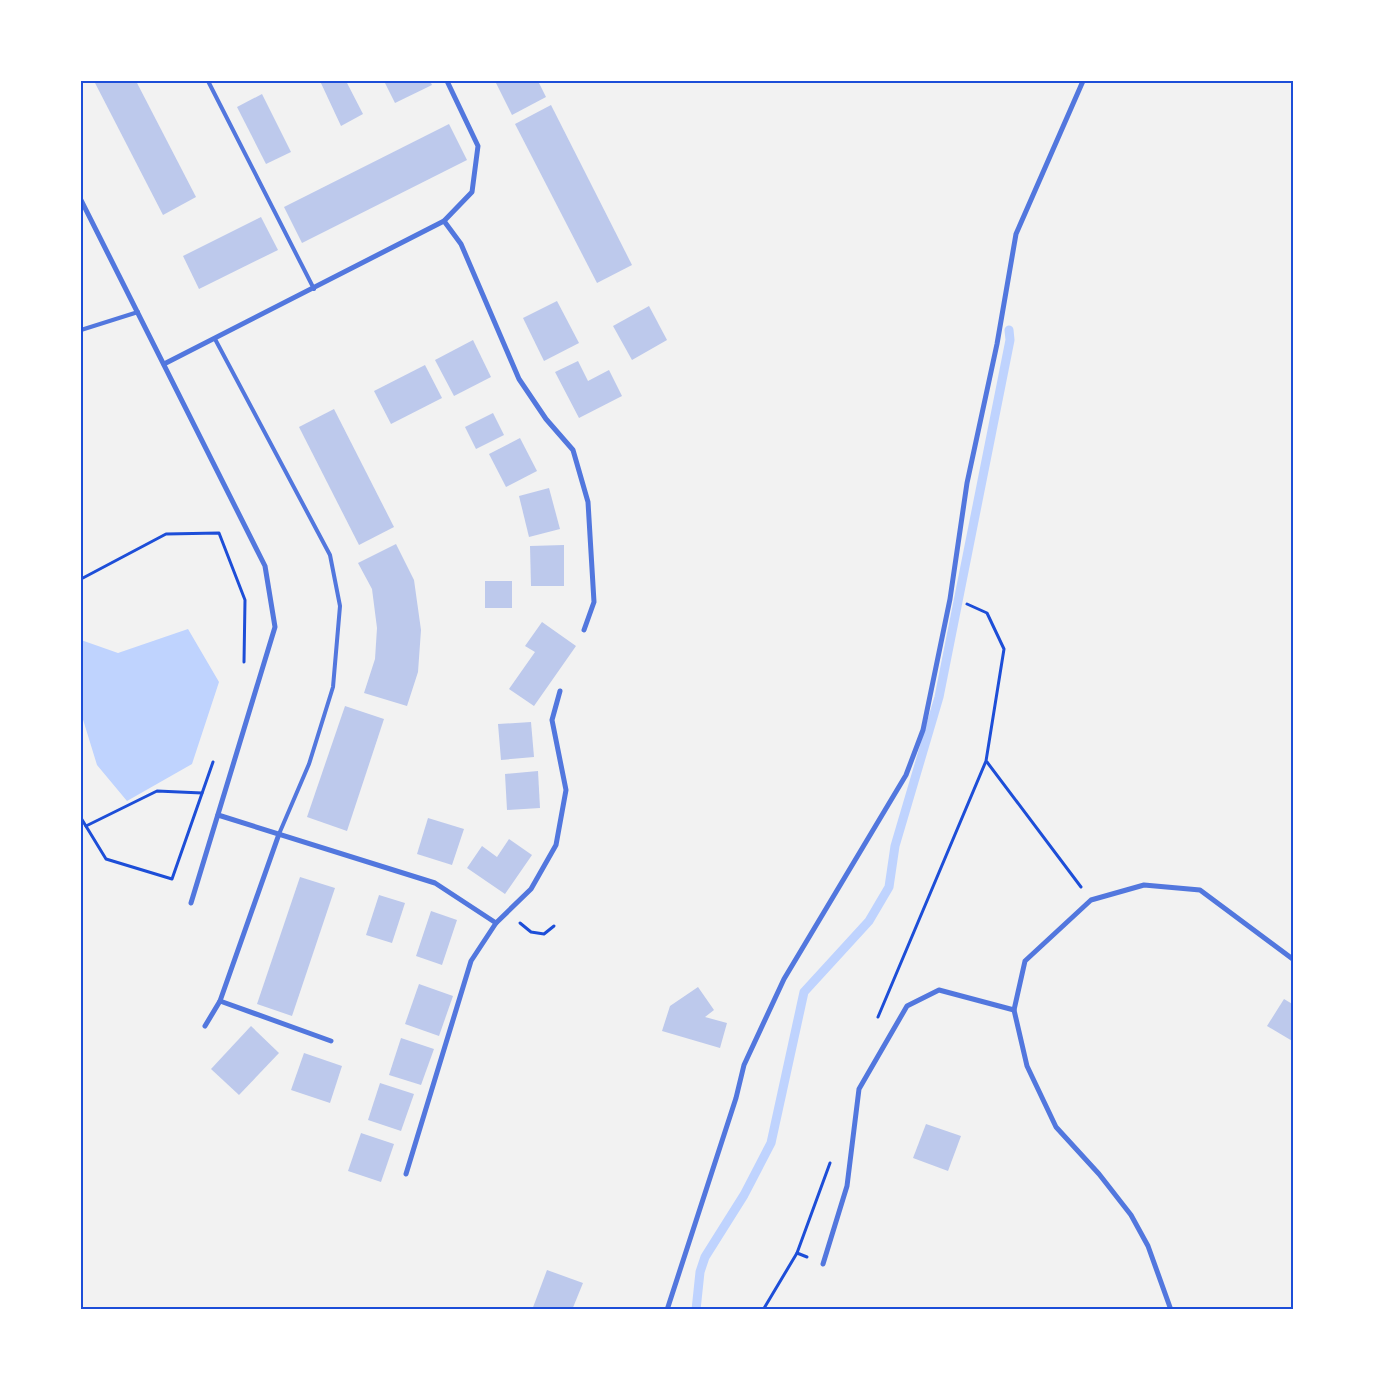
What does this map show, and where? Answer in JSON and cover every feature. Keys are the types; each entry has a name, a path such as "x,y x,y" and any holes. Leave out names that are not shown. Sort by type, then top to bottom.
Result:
{"street":[{"path":"164,364 444,221 472,192 478,146 446,81"},
{"path":"666,1310 736,1098 744,1065 784,979 906,775 923,730 950,598 967,483 995,354 1016,234 1084,81"},
{"path":"81,200 265,566 275,627 191,903"},
{"path":"444,221 462,244 520,379 546,419 573,450 588,502 594,602 584,630"},
{"path":"406,1174 472,961 496,923 531,889 556,845 566,790 552,720 560,691"},
{"path":"218,814 435,883 496,923"},
{"path":"205,1026 220,1001 279,834"},
{"path":"1171,1310 1148,1246 1131,1215 1099,1174 1056,1127 1028,1066 1014,1010 1025,961 1091,900 1144,885 1200,890 1294,960"},
{"path":"823,1264 847,1186 859,1089 907,1006 939,990 1014,1010"},
{"path":"220,1001 330,1041"}],"lane":[{"path":"208,81 314,289"},
{"path":"81,330 138,312"},
{"path":"215,339 330,554 340,606 333,687 309,764 279,834"}],"path":[{"path":"81,579 166,534 219,534 245,600 244,665"},
{"path":"970,605 987,613 1004,649 986,761 1091,900"},
{"path":"81,818 106,859 172,879 215,757"},
{"path":"86,826 157,790 202,793"},
{"path":"496,923 518,920 531,932 544,934 554,926"}],"water":[{"path":"188,629 219,682 192,764 127,801 97,765 81,713 81,640 118,653"}],"building":[{"path":"94,81 136,81 196,197 163,215"},
{"path":"320,81 346,81 363,114 341,126"},
{"path":"384,81 430,81 432,85 395,103"},
{"path":"495,81 538,81 546,97 512,115"},
{"path":"262,94 291,152 266,164 237,107"},
{"path":"551,105 632,265 597,283 515,124"},
{"path":"449,124 467,160 302,243 284,207"},
{"path":"261,217 278,250 199,289 183,256"},
{"path":"557,301 579,343 544,361 523,318"},
{"path":"649,306 667,340 632,360 613,326"},
{"path":"473,340 491,377 454,396 435,360"},
{"path":"578,361 588,381 609,370 622,396 579,418 555,372"},
{"path":"425,365 442,398 391,424 374,391"},
{"path":"334,409 394,527 359,545 299,427"},
{"path":"493,413 504,435 476,449 465,427"},
{"path":"520,438 537,471 506,487 489,454"},
{"path":"549,488 560,529 529,537 519,496"},
{"path":"396,544 414,580 421,630 418,672 407,706 364,693 375,659 377,628 372,589 358,563"},
{"path":"564,545 564,586 531,586 530,546"},
{"path":"485,581 512,581 512,608 485,608"},
{"path":"542,622 576,646 534,706 509,689 535,652 525,646"},
{"path":"345,706 384,719 347,831 307,817"},
{"path":"531,722 534,757 501,760 498,724"},
{"path":"538,771 540,808 507,810 505,774"},
{"path":"428,818 464,829 452,865 417,854"},
{"path":"509,839 532,855 505,894 467,868 482,846 497,857"},
{"path":"300,877 335,888 292,1016 257,1004"},
{"path":"379,895 405,903 392,943 366,935"},
{"path":"431,911 457,920 442,965 416,956"},
{"path":"419,984 453,996 439,1036 405,1024"},
{"path":"698,987 714,1010 705,1017 727,1023 720,1048 662,1031 670,1006"},
{"path":"1284,999 1294,1005 1294,1042 1267,1026"},
{"path":"251,1026 279,1053 239,1095 211,1069"},
{"path":"401,1038 434,1049 421,1085 389,1075"},
{"path":"304,1053 342,1066 330,1103 291,1090"},
{"path":"380,1083 414,1094 401,1131 368,1120"},
{"path":"926,1124 961,1136 948,1171 913,1158"},
{"path":"361,1133 394,1144 381,1182 348,1171"},
{"path":"547,1270 583,1283 572,1310 532,1310"}],"waterway":[{"path":"696,1310 700,1272 705,1257 744,1195 771,1143 804,992 869,921 889,887 895,846 939,697 1010,340 1009,330"}]}
